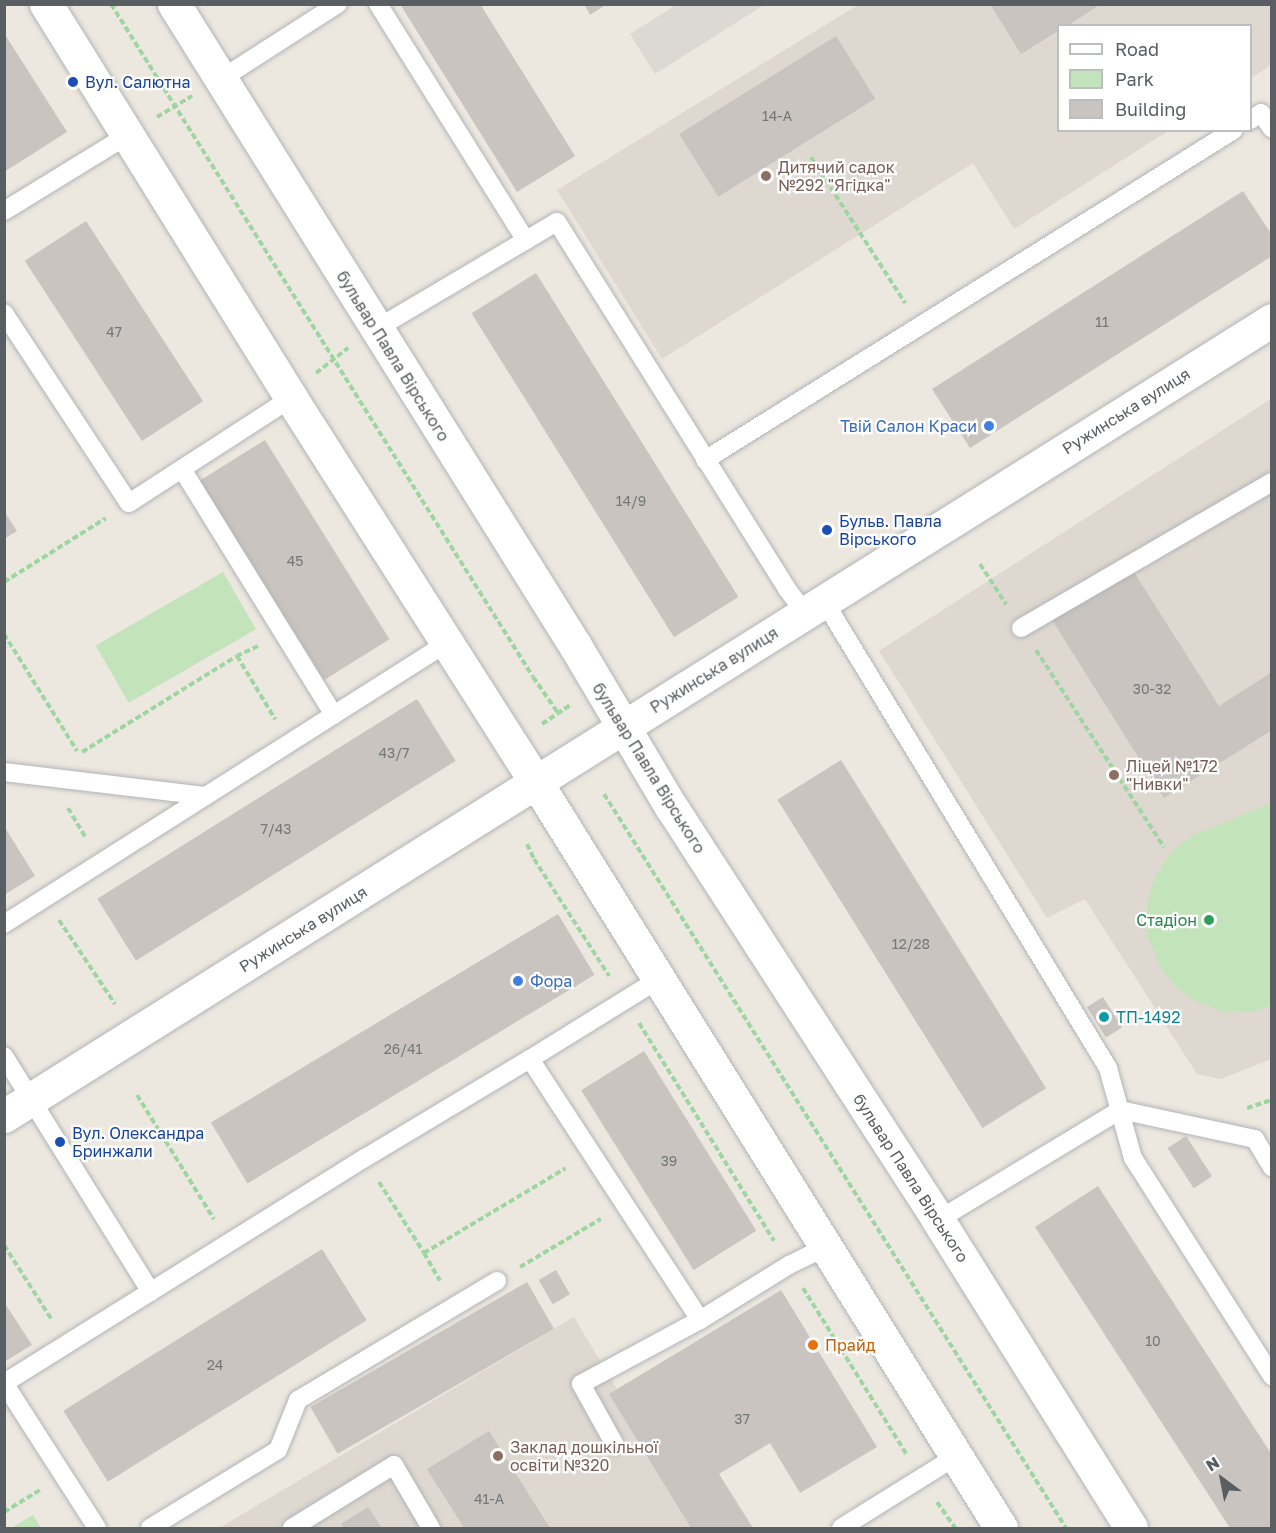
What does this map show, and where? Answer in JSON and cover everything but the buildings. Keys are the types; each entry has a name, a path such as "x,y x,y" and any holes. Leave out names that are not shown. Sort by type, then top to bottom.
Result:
{"street":[{"path":"46,4 291,398 536,782 824,1248 1001,1528"},
{"name":"бульвар Павла Вірського","path":"174,4 576,647 623,727 938,1220 1131,1528"},
{"name":"Ружинська вулиця","path":"4,1116 1272,320"}],"lane":[{"path":"221,79 338,4"},
{"path":"378,4 526,241"},
{"path":"1252,119 1261,113 1272,129"},
{"path":"705,459 1231,132"},
{"path":"4,212 128,135"},
{"path":"376,329 557,222 705,459 814,607 1108,1068 1133,1158 1272,1377"},
{"path":"4,313 129,503 291,398"},
{"path":"182,469 334,715"},
{"path":"1021,628 1272,482"},
{"path":"4,924 447,643"},
{"path":"4,772 205,796"},
{"path":"97,1528 5,1383 364,1158 659,979"},
{"path":"4,1056 151,1292"},
{"path":"530,1059 700,1320"},
{"path":"938,1220 1120,1110 1263,1136 1272,1167"},
{"path":"615,1445 581,1384 700,1320 789,1265 824,1248"},
{"path":"150,1528 278,1450 298,1400 496,1281"},
{"path":"841,1528 955,1457"},
{"path":"292,1528 394,1464 430,1528"}],"path":[{"path":"111,4 533,677 558,713"},
{"path":"128,135 221,79"},
{"path":"811,157 920,327"},
{"path":"291,398 321,366 376,329"},
{"path":"4,582 129,503"},
{"path":"980,564 1164,847"},
{"path":"4,634 79,754"},
{"path":"101,862 50,777 79,754 237,656 283,634"},
{"path":"237,656 290,742"},
{"path":"536,727 570,705"},
{"path":"604,794 1066,1528"},
{"path":"527,844 534,859 625,1000 921,1478 955,1528"},
{"path":"44,898 117,1007"},
{"path":"137,1095 229,1243"},
{"path":"364,1158 424,1253 592,1152"},
{"path":"496,1281 625,1204"},
{"path":"4,1245 67,1344"},
{"path":"4,1512 64,1476"}],"shaded area":[{"path":"676,5 764,5 655,74 630,34"},
{"name":"Дитячий садок №292 \"Ягідка\"","path":"858,5 1271,5 1271,65 1252,77 1252,24 1057,24 1057,132 1166,132 1014,229 973,163 662,359 557,190"},
{"name":"Ліцей №172 \"Нивки\"","path":"1271,399 1271,1059 1221,1079 1197,1074 1085,899 1047,918 879,651"},
{"name":"Заклад дошкільної освіти №320","path":"574,1317 700,1528 221,1527"}],"green space":[{"path":"223,572 256,629 129,703 96,646"},
{"name":"Стадіон","path":"1271,803 1271,1006 1252,1012 1221,1011 1197,1002 1176,987 1160,967 1148,936 1147,904 1155,876 1171,853 1193,835"},
{"path":"33,1515 41,1528 11,1528"}],"place":[{"name":"Вул. Салютна","path":"73,82"},
{"name":"Дитячий садок №292 \"Ягідка\"","path":"766,176"},
{"name":"Твій Салон Краси","path":"989,426"},
{"name":"Бульв. Павла Вірського","path":"827,530"},
{"name":"Ліцей №172 \"Нивки\"","path":"1114,775"},
{"name":"Стадіон","path":"1209,920"},
{"name":"Фора","path":"518,981"},
{"name":"ТП-1492","path":"1104,1017"},
{"name":"Вул. Олександра Бринжали","path":"60,1142"},
{"name":"Прайд","path":"813,1345"},
{"name":"Заклад дошкільної освіти №320","path":"498,1456"}]}
